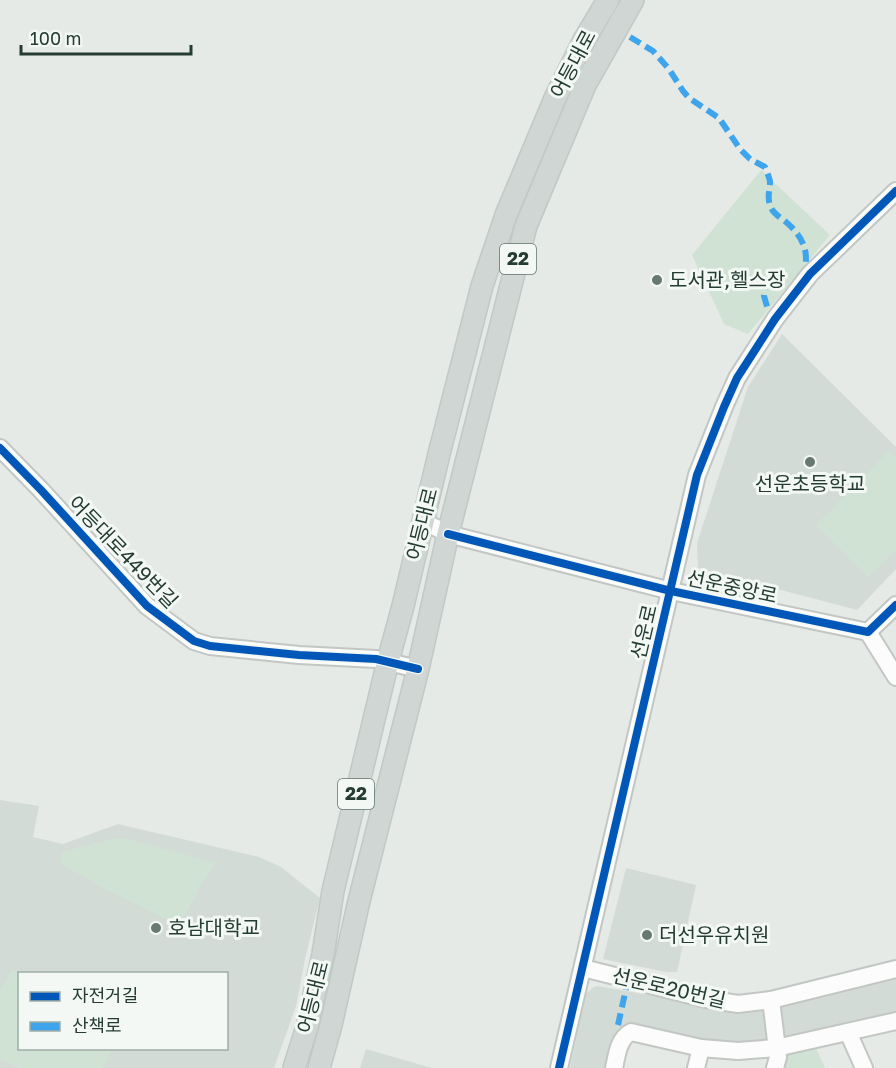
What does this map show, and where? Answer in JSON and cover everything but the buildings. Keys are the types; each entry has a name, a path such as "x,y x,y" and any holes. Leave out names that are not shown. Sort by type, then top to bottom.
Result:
{"main road":[{"name":"어등대로","path":"294,1068 307,1027 323,954 333,891 388,661 482,286 506,215 556,96 584,40 608,0"},
{"name":"어등대로","path":"319,1068 418,669 448,534 526,226 585,86 633,0"}],"street":[{"name":"선운로","path":"559,1068 697,475 713,433 737,378 775,319 810,274 896,191"},
{"name":"어등대로449번길","path":"0,448 147,606 194,641 210,646 388,661 418,669"},
{"name":"선운중앙로","path":"423,521 448,534 670,591 868,632"},
{"path":"896,605 868,632 896,678"},
{"name":"선운로20번길","path":"583,968 706,999 738,1004 771,1000 896,969"},
{"path":"771,1000 778,1057 775,1068"},
{"path":"614,1068 620,1042 625,1035 631,1032 701,1048 738,1051 776,1048 896,1021"},
{"path":"848,1032 864,1068"},
{"path":"696,1068 701,1048"}],"shaded area":[{"name":"선운초등학교","path":"782,334 896,447 896,569 857,610 698,568 697,543 748,387"},
{"name":"호남대학교","path":"0,800 39,806 33,837 63,844 118,824 259,857 281,867 320,898 296,1006 274,1068 0,1068"},
{"name":"더선우유치원","path":"626,868 696,885 677,972 666,972 603,959"},
{"path":"896,977 896,1017 884,1021 732,1047 623,1028 614,1036 606,1068 570,1068 586,994 597,986 672,999 709,1010 734,1013 757,1012"},
{"path":"366,1049 432,1068 360,1068"}],"green space":[{"path":"761,170 830,235 748,334 724,324 692,255"},
{"path":"889,451 896,457 896,550 868,577 816,525"},
{"path":"123,838 216,863 180,922 172,922 101,887 62,864 60,858 63,852"},
{"path":"12,969 18,973 18,1050 112,1050 103,1068 20,1068 0,1060 0,991"},
{"path":"815,1046 825,1068 781,1068 784,1055"}],"marked path":[{"path":"630,37 653,51 689,98 719,118 740,149 750,159 765,167 770,181 771,208 791,227 802,242 806,254 805,267"},
{"path":"766,277 764,296 768,310"},
{"path":"618,1025 628,980"}],"cycle path":[{"path":"559,1068 697,475 737,378 775,319 810,274 896,191"},
{"path":"0,448 147,606 194,641 210,646 299,655 376,659 418,669"},
{"path":"448,534 671,591 868,632 896,605"}],"place":[{"name":"도서관,헬스장","path":"657,280"},
{"name":"선운초등학교","path":"810,462"},
{"name":"호남대학교","path":"156,928"},
{"name":"더선우유치원","path":"647,935"}]}
